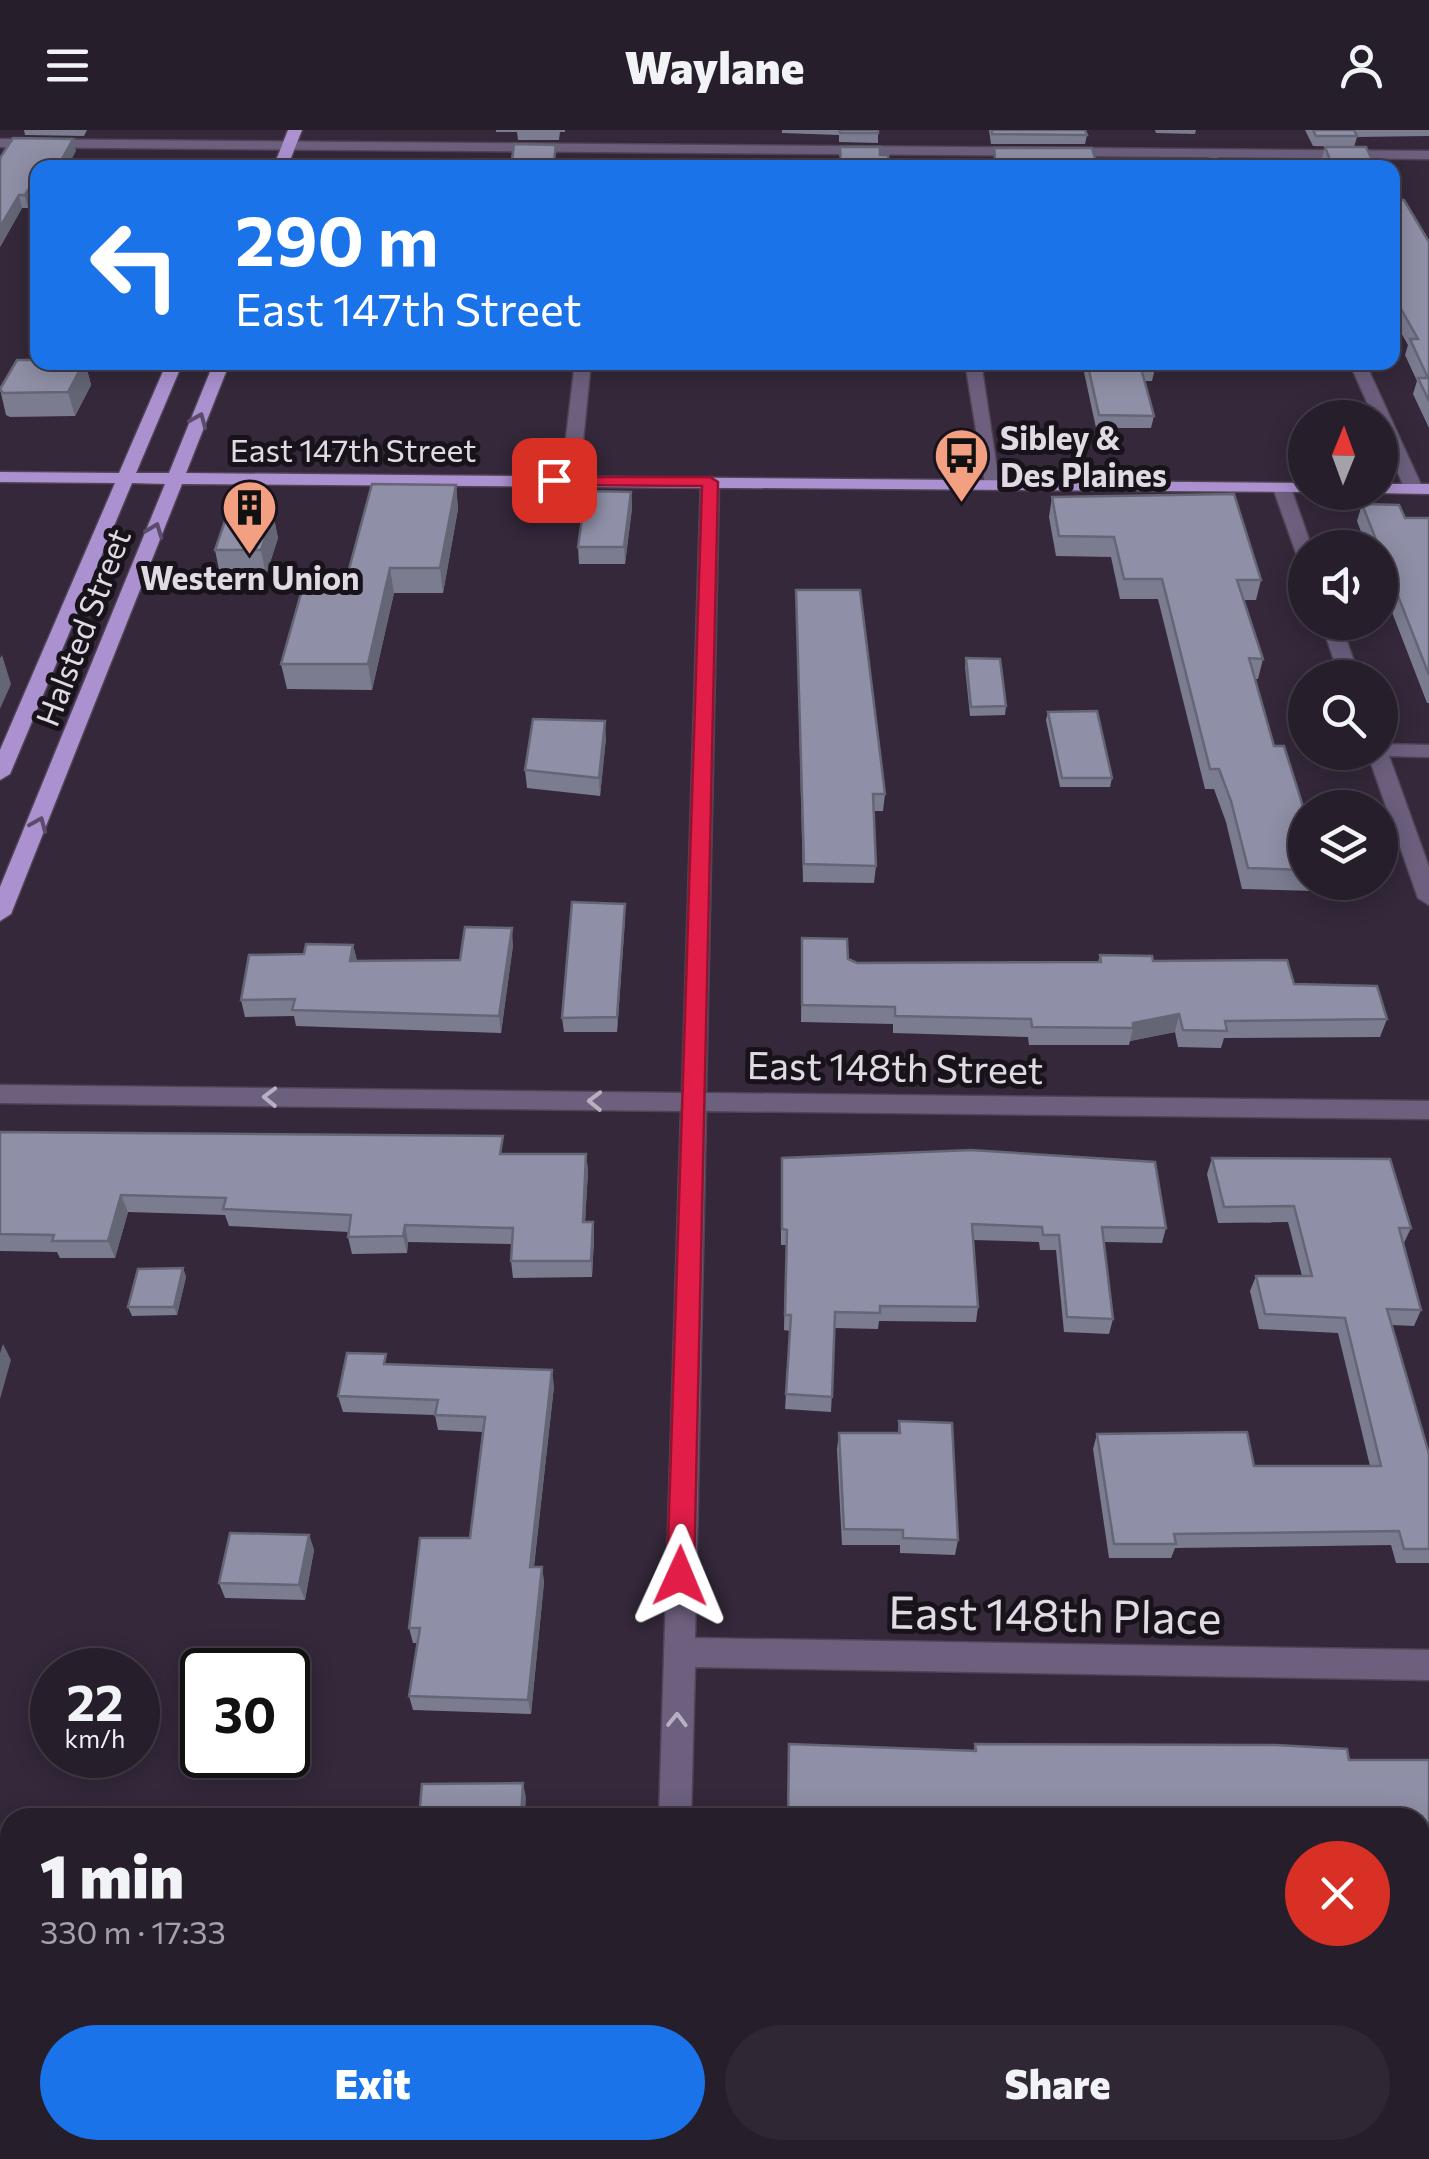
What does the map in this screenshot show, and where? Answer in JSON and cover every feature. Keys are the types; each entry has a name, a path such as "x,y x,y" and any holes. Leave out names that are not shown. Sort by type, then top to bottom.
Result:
{"main road":[{"path":"283,160 295,130"},
{"name":"Halsted Street","path":"0,774 172,370"},
{"name":"Halsted Street","path":"0,914 68,753 219,370"},
{"name":"East 147th Street","path":"0,477 1288,488"}],"street":[{"path":"608,160 612,130"},
{"path":"932,130 936,160"},
{"path":"0,143 1429,154"},
{"path":"570,480 583,370"},
{"path":"974,370 994,485"},
{"path":"1361,370 1421,489"},
{"path":"675,1808 710,482"},
{"path":"1282,488 1297,530"},
{"path":"1398,751 1429,750"},
{"path":"1385,770 1429,898"},
{"name":"East 148th Street","path":"0,1094 1429,1110"},
{"name":"East 148th Place","path":"679,1652 1429,1664"}],"building":[{"path":"839,130 878,130 878,133 840,133"},
{"path":"992,130 1085,130 1087,135 992,134"},
{"path":"1313,130 1354,130 1357,136 1316,136"},
{"path":"13,138 73,139 61,160 30,160 30,187 25,195 19,195 0,227 0,158"},
{"path":"514,144 556,145 554,160 512,160"},
{"path":"840,147 880,147 880,155 888,155 888,160 841,160"},
{"path":"1325,147 1366,147 1372,160 1330,160"},
{"path":"994,148 1092,148 1096,160 995,160"},
{"path":"1400,200 1404,200 1429,242 1429,401 1418,378 1428,378 1410,339 1418,339 1400,307"},
{"path":"17,360 30,360 30,370 80,370 68,392 3,393 0,389"},
{"path":"1089,370 1142,370 1154,416 1099,415"},
{"path":"372,484 456,485 440,568 390,568 368,664 281,664 304,583 345,584"},
{"path":"586,491 631,492 624,547 578,547"},
{"path":"1234,494 1261,580 1237,580 1263,659 1249,658 1274,746 1284,746 1288,770 1292,770 1298,790 1288,790 1288,869 1248,868 1219,769 1210,769 1162,579 1124,579 1114,537 1059,536 1052,497"},
{"path":"1399,505 1405,518 1429,518 1429,675 1398,596 1398,530 1372,530 1364,510 1398,510"},
{"path":"228,512 273,514 261,550 215,550"},
{"path":"796,590 860,590 885,794 873,794 876,866 804,864"},
{"path":"966,658 1000,659 1006,706 971,707"},
{"path":"1097,711 1112,778 1062,778 1048,712"},
{"path":"533,719 605,721 599,778 525,770"},
{"path":"572,902 625,904 617,1017 562,1018"},
{"path":"465,927 512,928 499,1016 292,1010 295,999 241,1000 249,955 304,954 306,944 353,945 350,961 460,960"},
{"path":"802,938 847,939 848,959 857,963 1101,962 1100,955 1152,956 1153,961 1287,960 1294,984 1377,986 1387,1019 1225,1021 1227,1031 1183,1030 1179,1014 1133,1023 1133,1028 1032,1027 1031,1019 895,1016 895,1007 802,1005"},
{"path":"0,1132 503,1136 500,1154 586,1154 583,1222 593,1222 591,1261 511,1261 513,1228 405,1225 403,1236 348,1237 351,1215 223,1209 226,1198 121,1195 108,1241 52,1241 54,1235 0,1234"},
{"path":"971,1150 1155,1162 1166,1228 1102,1227 1113,1319 1067,1317 1059,1235 1043,1235 1042,1227 972,1224 978,1307 880,1306 880,1313 835,1312 832,1397 786,1394 791,1315 785,1315 787,1230 782,1229 782,1158"},
{"path":"1212,1158 1390,1159 1411,1228 1399,1228 1421,1310 1387,1309 1429,1454 1429,1549 1404,1549 1399,1531 1174,1534 1176,1544 1114,1544 1097,1434 1247,1432 1254,1466 1381,1466 1345,1318 1265,1314 1256,1276 1312,1276 1294,1206 1224,1207"},
{"path":"183,1268 174,1307 128,1307 138,1269"},
{"path":"347,1353 386,1354 384,1364 552,1370 530,1567 542,1567 528,1700 409,1696 420,1628 409,1628 420,1538 470,1538 485,1417 435,1415 438,1400 338,1396"},
{"path":"899,1421 952,1423 958,1540 903,1538 903,1530 844,1529 839,1433 900,1433"},
{"path":"230,1533 309,1535 299,1585 219,1583"},
{"path":"789,1744 976,1751 975,1744 1276,1745 1347,1749 1349,1760 1429,1760 1429,1808 788,1808"},
{"path":"523,1783 522,1808 420,1808 422,1784"}],"place":[{"name":"Sibley & Des Plaines","path":"961,504"},
{"name":"Western Union","path":"250,557"}],"route":[{"path":"554,480 710,482 680,1576"}]}
